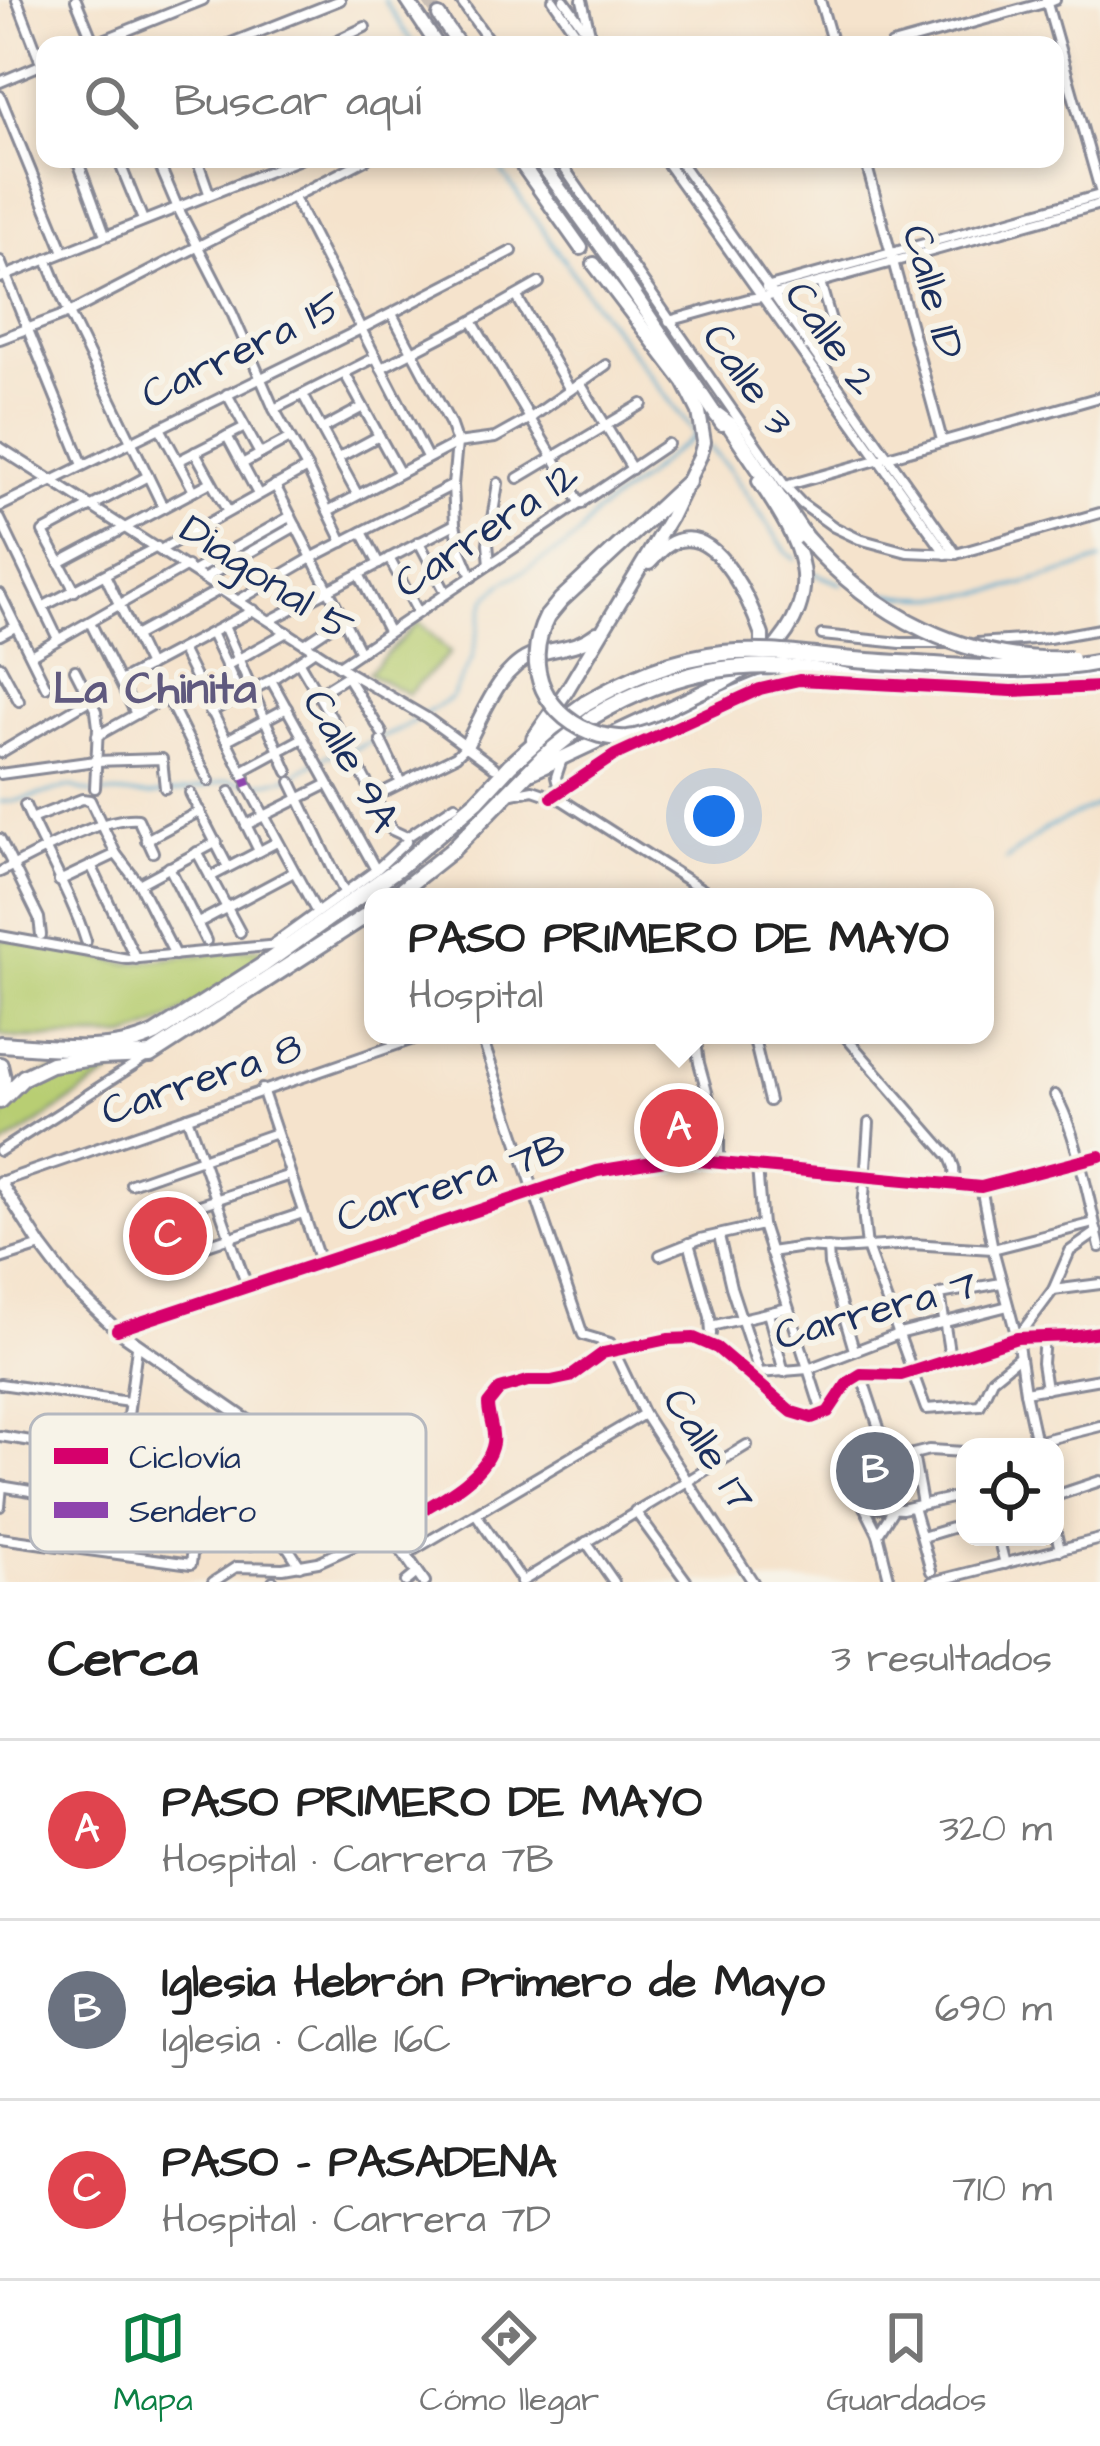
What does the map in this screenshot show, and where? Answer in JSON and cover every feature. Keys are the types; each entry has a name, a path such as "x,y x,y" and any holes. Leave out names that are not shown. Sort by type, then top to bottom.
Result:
{"highway":[{"path":"717,415 729,424 806,537 875,603 945,640 986,652 1017,658 1100,659"},
{"path":"691,476 561,600 540,632 539,680 556,710 584,730 610,738 646,734 766,681 788,676 1020,682 1100,676"},
{"path":"404,888 451,851 590,710 648,671 722,653 1021,670 1100,659"},
{"path":"368,888 477,801 502,766 553,727 590,710 646,688 730,667 789,666 849,676"},
{"path":"0,1044 140,1042 244,977 282,944 364,891"},
{"path":"0,1100 24,1077 51,1064 150,1055 364,916"},
{"path":"0,1065 0,1100"}],"main road":[{"path":"407,0 431,36"},
{"path":"439,16 452,36"},
{"path":"524,168 581,248"},
{"path":"523,778 764,659 795,620 803,579 800,553 788,524 545,168"},
{"path":"502,766 530,743 572,680 700,457 703,427 684,382 594,264"},
{"path":"634,578 671,543 701,541 712,548 727,565 762,635 751,666"},
{"path":"466,746 515,665 529,656 574,647 604,627"},
{"path":"557,651 570,663 572,680"},
{"path":"0,1182 72,1287 137,1347 236,1414"},
{"path":"403,1552 420,1577"}],"street":[{"path":"17,0 36,47"},
{"path":"76,0 89,36"},
{"path":"121,36 203,0"},
{"path":"249,36 340,0"},
{"path":"460,0 486,36"},
{"path":"553,0 584,36"},
{"path":"564,0 586,36"},
{"path":"582,0 589,36"},
{"path":"820,0 830,36"},
{"path":"924,36 1049,1 1058,36"},
{"path":"347,36 365,28"},
{"path":"767,292 820,282 1100,192 1064,57"},
{"path":"0,82 36,70"},
{"path":"0,96 64,252"},
{"path":"80,168 105,235"},
{"path":"122,168 143,220"},
{"path":"162,168 274,409 343,542"},
{"path":"200,168 209,193"},
{"path":"3,276 276,168"},
{"path":"0,339 69,313 350,168"},
{"name":"Calle 3","path":"564,168 802,504 859,539 907,552 951,554"},
{"name":"Calle 2","path":"671,168 767,292"},
{"name":"Calle 2","path":"684,168 951,554"},
{"name":"Calle 1D","path":"867,168 942,440"},
{"path":"294,198 427,457"},
{"path":"669,321 1100,204"},
{"name":"Carrera 15","path":"0,506 512,251"},
{"path":"47,259 164,507"},
{"path":"0,261 83,465"},
{"path":"806,348 834,332 820,282"},
{"path":"381,368 538,283"},
{"path":"517,296 570,390"},
{"path":"392,314 457,442 455,524 472,577"},
{"path":"472,321 581,504"},
{"path":"274,409 376,357"},
{"path":"328,511 457,442 495,437 606,365"},
{"path":"345,374 399,472"},
{"path":"580,383 632,469"},
{"path":"227,394 260,454"},
{"path":"303,395 357,494"},
{"path":"785,486 1100,397"},
{"path":"518,478 642,404"},
{"path":"322,429 364,406"},
{"path":"178,461 245,427"},
{"path":"160,428 194,491"},
{"path":"227,436 258,494"},
{"path":"338,458 380,436"},
{"path":"242,464 290,438"},
{"name":"Carrera 12","path":"339,666 668,444"},
{"name":"Diagonal 5","path":"0,448 271,620 348,675 502,766"},
{"path":"195,452 227,510"},
{"path":"44,606 307,468"},
{"path":"74,591 43,532 148,476"},
{"path":"59,563 211,482"},
{"path":"490,565 488,543 498,483"},
{"path":"275,485 360,652"},
{"path":"238,600 453,485"},
{"path":"951,554 1100,513"},
{"path":"0,519 58,639"},
{"path":"31,655 120,605 293,521"},
{"path":"205,578 293,521"},
{"path":"271,620 455,524"},
{"path":"362,532 379,564"},
{"path":"419,542 446,593"},
{"path":"388,558 418,612"},
{"path":"359,574 388,632"},
{"path":"105,575 150,666"},
{"path":"135,636 221,589"},
{"path":"0,594 46,686"},
{"path":"120,682 254,610"},
{"path":"305,644 344,617"},
{"path":"90,622 136,714"},
{"path":"224,626 344,892"},
{"path":"0,634 15,627"},
{"path":"824,636 957,644 1049,638 1100,628"},
{"path":"226,665 287,632"},
{"path":"211,633 241,697"},
{"path":"181,649 316,912"},
{"path":"210,712 252,692 316,650"},
{"path":"299,662 394,832 406,840"},
{"path":"0,666 19,701"},
{"path":"75,670 96,711 94,788"},
{"path":"318,694 348,675 401,784"},
{"name":"Calle 9A","path":"271,680 376,870"},
{"path":"97,737 195,681"},
{"path":"167,698 208,781"},
{"path":"0,753 91,699"},
{"path":"227,740 287,708"},
{"path":"245,778 303,738"},
{"path":"373,797 456,756 466,746"},
{"path":"562,800 558,767 575,750"},
{"path":"0,774 95,761 161,759 164,788"},
{"path":"246,825 328,784"},
{"path":"507,797 533,790 562,800 700,888"},
{"path":"230,792 259,851"},
{"path":"190,793 228,867"},
{"path":"31,819 88,798 175,955"},
{"path":"25,805 86,941"},
{"path":"0,936 136,959 282,944 316,912 455,805"},
{"path":"146,840 200,811"},
{"path":"0,872 102,825 131,817 138,819 153,852"},
{"path":"0,839 39,918 41,935"},
{"path":"139,884 217,842"},
{"path":"210,877 277,842"},
{"path":"197,852 240,932"},
{"path":"59,881 116,854"},
{"path":"91,865 136,959"},
{"path":"169,867 206,941"},
{"path":"197,923 295,872"},
{"name":"Carrera 8","path":"0,1182 398,1044"},
{"path":"484,1044 583,1335 607,1342 613,1351"},
{"path":"696,1044 718,1135 719,1163"},
{"path":"756,1044 769,1101"},
{"path":"852,1044 950,1157 955,1186"},
{"path":"0,1151 150,1055"},
{"path":"262,1089 320,1262"},
{"path":"1054,1095 1061,1105 1100,1247"},
{"path":"187,1117 247,1286"},
{"path":"869,1123 863,1219 867,1247 926,1409 980,1405 992,1379 1019,1357"},
{"path":"131,1184 277,1132"},
{"name":"Carrera 7B","path":"117,1330 597,1171 671,1160 981,1187 1100,1156"},
{"path":"757,1167 762,1225 808,1369 828,1412"},
{"path":"155,1220 290,1175"},
{"path":"981,1187 1017,1338 1035,1438"},
{"path":"186,1252 303,1214"},
{"path":"660,1256 762,1225"},
{"path":"770,1252 911,1244 993,1249 1097,1229"},
{"path":"1017,1338 1053,1290 1070,1251 1097,1229"},
{"path":"719,1236 760,1378"},
{"name":"Carrera 7","path":"689,1244 711,1330 788,1308"},
{"path":"0,1259 41,1246"},
{"path":"828,1248 854,1350"},
{"path":"950,1358 941,1292 1001,1283"},
{"path":"1053,1290 1100,1283"},
{"name":"Carrera 7","path":"760,1378 808,1369 899,1334 1008,1306"},
{"path":"768,1313 784,1372"},
{"path":"426,1505 478,1472 494,1440 487,1411 500,1389 570,1377 596,1357 613,1351 679,1338 706,1342 760,1378 792,1412 810,1418 828,1412 848,1382 861,1374 890,1376 914,1371 1017,1338 1100,1332"},
{"path":"1044,1337 1046,1389"},
{"path":"127,1414 137,1347"},
{"name":"Calle 17","path":"613,1351 644,1414 753,1582"},
{"path":"861,1374 881,1430 893,1510 878,1534"},
{"path":"1025,1393 1100,1379"},
{"path":"0,1384 129,1402"},
{"path":"426,1543 644,1414"},
{"path":"1060,1438 1100,1426"},
{"path":"0,1436 30,1441"},
{"path":"476,1514 522,1582 747,1445"},
{"path":"931,1570 917,1505 913,1454 956,1451"},
{"path":"1064,1493 1100,1481"},
{"path":"0,1506 1,1486"},
{"path":"890,1582 878,1534 864,1507 893,1510 956,1497"},
{"path":"635,1511 687,1582"},
{"path":"922,1537 956,1527"},
{"path":"0,1538 30,1542"},
{"path":"932,1582 1100,1539"},
{"path":"586,1542 614,1582"},
{"path":"1000,1546 1005,1564"},
{"path":"1059,1546 1060,1550"},
{"path":"103,1552 191,1564 192,1552"},
{"path":"291,1552 300,1566"},
{"path":"213,1582 236,1568 300,1566 341,1552"},
{"path":"405,1555 410,1552"},
{"path":"406,1582 420,1577"}],"green space":[{"path":"419,622 450,653 408,694 368,673"},
{"path":"0,938 127,963 270,947 271,953 184,1011 127,1037 19,1038 0,1035"},
{"path":"124,1065 0,1148 1,1119 17,1090 43,1074"}],"waterway":[{"path":"384,0 408,36"},
{"path":"499,168 694,433"},
{"path":"0,802 70,787 92,793 150,795 229,780 270,782 397,731 451,698 472,659 487,598 503,583 563,548 596,513 696,435"},
{"path":"710,448 795,559"},
{"path":"875,591 961,596 1018,586 1100,560"},
{"path":"806,570 842,584"},
{"path":"1006,860 1047,828 1100,803"}],"tunnel":[{"path":"428,0 439,16"}],"marked path":[{"path":"245,778 248,786"}],"cycle path":[{"path":"552,797 615,755 760,689 799,680 1012,691 1100,687"},
{"path":"117,1330 597,1171 671,1159 981,1187 1100,1156"},
{"path":"426,1508 480,1469 493,1443 488,1404 500,1389 570,1377 603,1353 694,1338 717,1348 792,1412 812,1418 828,1412 848,1382 861,1374 901,1375 1017,1338 1100,1332"}],"place":[{"name":"PASO PRIMERO DE MAYO","path":"679,1128"},
{"name":"PASO - PASADENA","path":"168,1236"},
{"name":"Iglesia Hebrón Primero de Mayo","path":"875,1471"}],"district":[{"name":"La Chinita","path":"155,690"}]}
